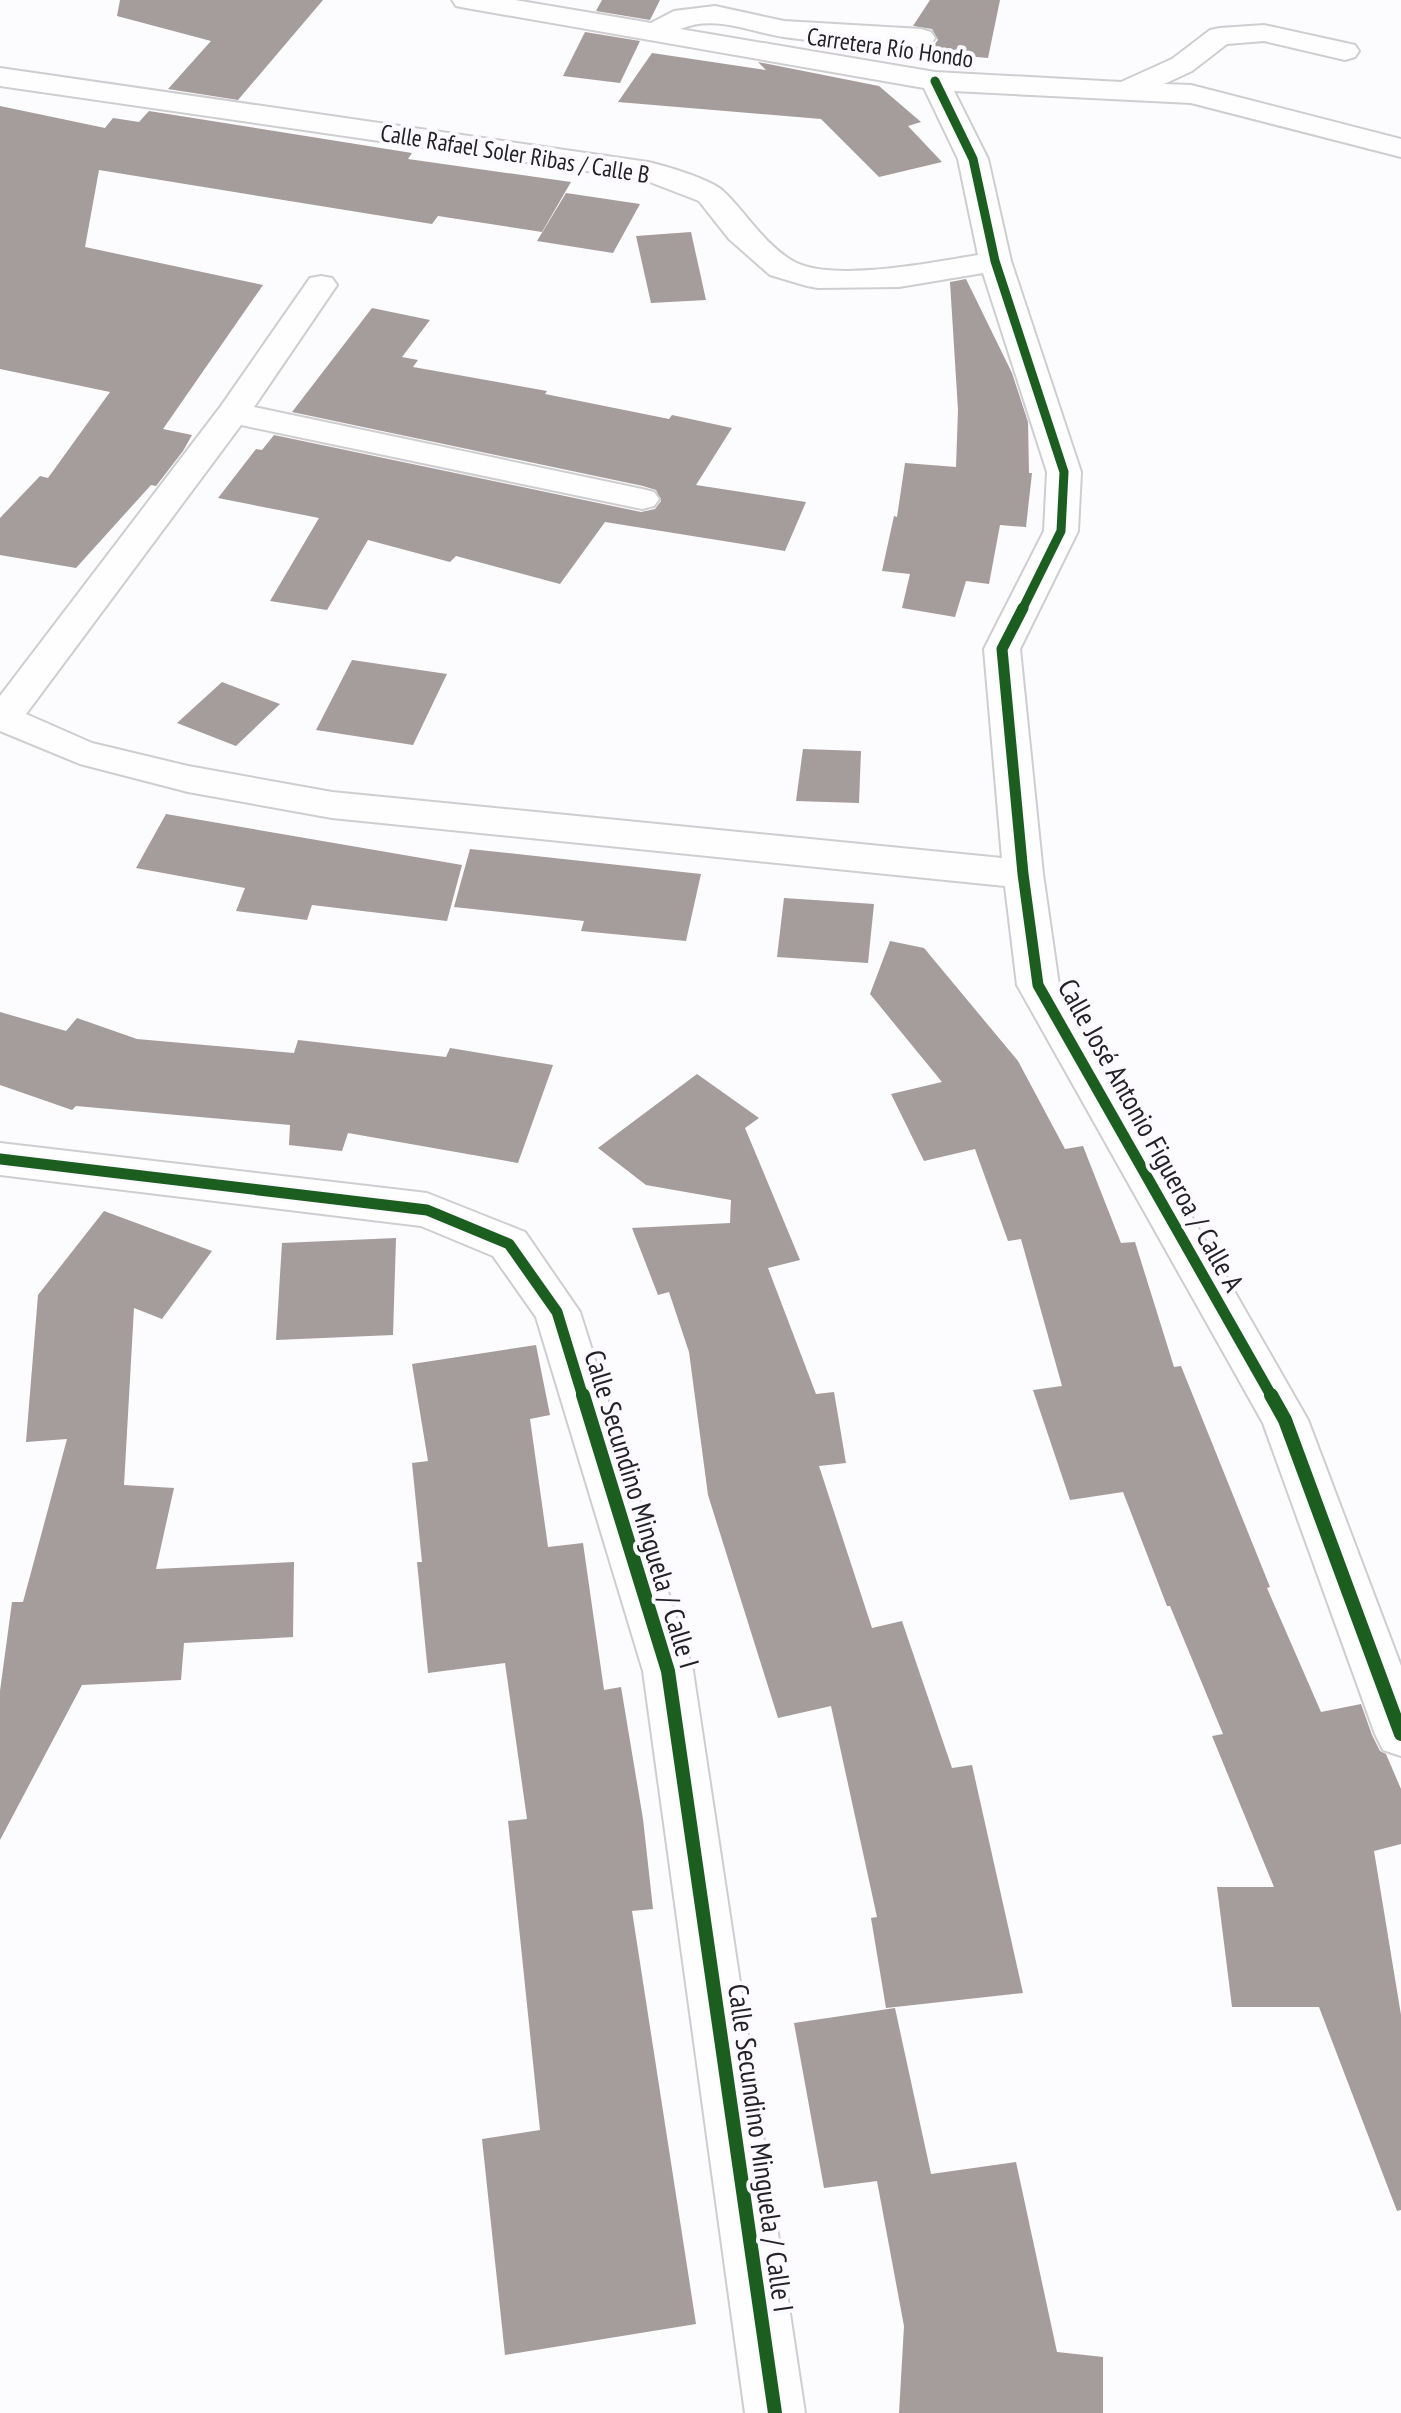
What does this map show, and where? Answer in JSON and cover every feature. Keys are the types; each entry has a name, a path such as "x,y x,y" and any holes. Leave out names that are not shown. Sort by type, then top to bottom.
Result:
{"street":[{"name":"Carretera Río Hondo","path":"466,0 935,81 1191,94 1401,148"},
{"path":"656,33 665,18 690,3 719,4 762,25 784,29 921,38"},
{"path":"1125,91 1182,65 1220,36 1264,33 1345,51"},
{"name":"Calle Rafael Soler Ribas / Calle B","path":"0,77 648,171 710,195 740,232 781,268 818,279 899,278 995,261"},
{"name":"Calle José Antonio Figueroa / Calle A","path":"935,81 973,159 995,261 1064,472 1061,531 1002,649 1023,874 1038,985 1285,1420 1401,1734"},
{"path":"321,285 233,413 1,717 80,752 188,779 332,805 1023,874"},
{"path":"233,413 642,499"},
{"name":"Calle Secundino Minguela / Calle I","path":"0,1159 427,1210 509,1244 557,1312 668,1671 775,2413"}],"building":[{"path":"120,0 323,0 238,100 168,89 211,41 117,16"},
{"path":"602,0 660,0 650,20 596,11"},
{"path":"930,0 1000,0 988,58 897,50 922,50 932,47 938,40 932,29 913,26"},
{"path":"585,32 640,41 620,83 563,76"},
{"path":"652,53 766,70 758,62 879,86 921,122 908,126 942,162 879,177 821,119 618,102"},
{"path":"0,106 105,128 113,118 139,122 149,111 412,153 408,159 571,182 542,232 438,216 432,224 99,170 85,247 263,285 163,429 192,435 183,451 156,486 151,485 76,568 0,555 0,518 40,476 48,478 110,392 0,369"},
{"path":"566,193 640,204 613,253 537,241"},
{"path":"691,232 706,300 651,303 636,236"},
{"path":"966,279 1012,373 1028,422 1029,473 1032,473 1026,527 1000,525 989,584 966,581 955,617 902,608 910,574 882,571 894,516 897,517 905,463 956,467 958,410 950,282"},
{"path":"372,308 430,320 402,357 418,360 413,367 547,391 545,394 669,419 672,415 732,428 696,485 806,502 785,551 605,522 560,584 456,556 450,562 368,540 327,610 270,601 319,518 218,498 256,449 262,450 274,435 641,512 655,509 661,501 656,490 643,486 292,412"},
{"path":"352,660 447,674 413,745 316,730"},
{"path":"222,682 280,704 236,746 177,723"},
{"path":"803,749 861,751 859,803 796,801"},
{"path":"166,814 462,865 447,921 312,905 307,920 236,911 245,888 136,868"},
{"path":"470,849 701,874 686,941 581,931 584,921 454,907"},
{"path":"784,898 874,904 868,963 777,957"},
{"path":"890,941 924,948 1018,1061 1065,1149 1083,1146 1121,1243 1135,1242 1174,1367 1181,1366 1270,1587 1267,1588 1321,1712 1361,1704 1372,1735 1380,1751 1386,1754 1401,1789 1401,1844 1374,1851 1401,2015 1401,2210 1397,2211 1319,2007 1232,2007 1217,1887 1274,1887 1212,1736 1223,1734 1170,1606 1167,1606 1123,1492 1070,1500 1033,1390 1062,1386 1021,1239 1008,1241 975,1149 924,1161 891,1094 942,1082 870,994"},
{"path":"0,1012 66,1031 77,1018 137,1039 294,1053 298,1040 446,1057 450,1048 553,1065 518,1163 348,1133 342,1151 289,1145 290,1125 76,1106 72,1110 0,1085"},
{"path":"697,1074 759,1118 745,1128 800,1260 768,1268 816,1394 834,1392 846,1463 819,1466 872,1628 902,1621 952,1768 972,1765 1023,1993 886,2008 871,1918 877,1917 831,1706 778,1718 708,1495 689,1352 669,1292 658,1295 632,1228 730,1223 731,1200 646,1185 598,1148"},
{"path":"104,1211 212,1251 162,1319 134,1308 124,1485 174,1488 156,1569 294,1562 293,1637 184,1643 181,1680 82,1685 0,1840 0,1691 12,1602 23,1602 67,1439 26,1442 38,1295"},
{"path":"396,1238 393,1335 276,1340 282,1243"},
{"path":"536,1345 550,1415 530,1419 548,1547 583,1543 604,1690 621,1687 643,1819 653,1909 632,1911 696,2324 505,2355 482,2139 540,2130 508,1821 527,1819 505,1663 428,1673 417,1562 422,1562 412,1463 428,1461 412,1364"},
{"path":"895,2008 931,2174 1016,2162 1057,2352 1103,2357 1103,2413 899,2413 904,2326 877,2181 824,2188 794,2023"}],"cycle path":[{"path":"935,81 973,159 995,261 1064,472 1061,531 1002,649 1023,874 1038,985 1285,1420 1401,1734"},
{"path":"0,1159 427,1210 509,1244 557,1312 668,1671 775,2413"}]}
